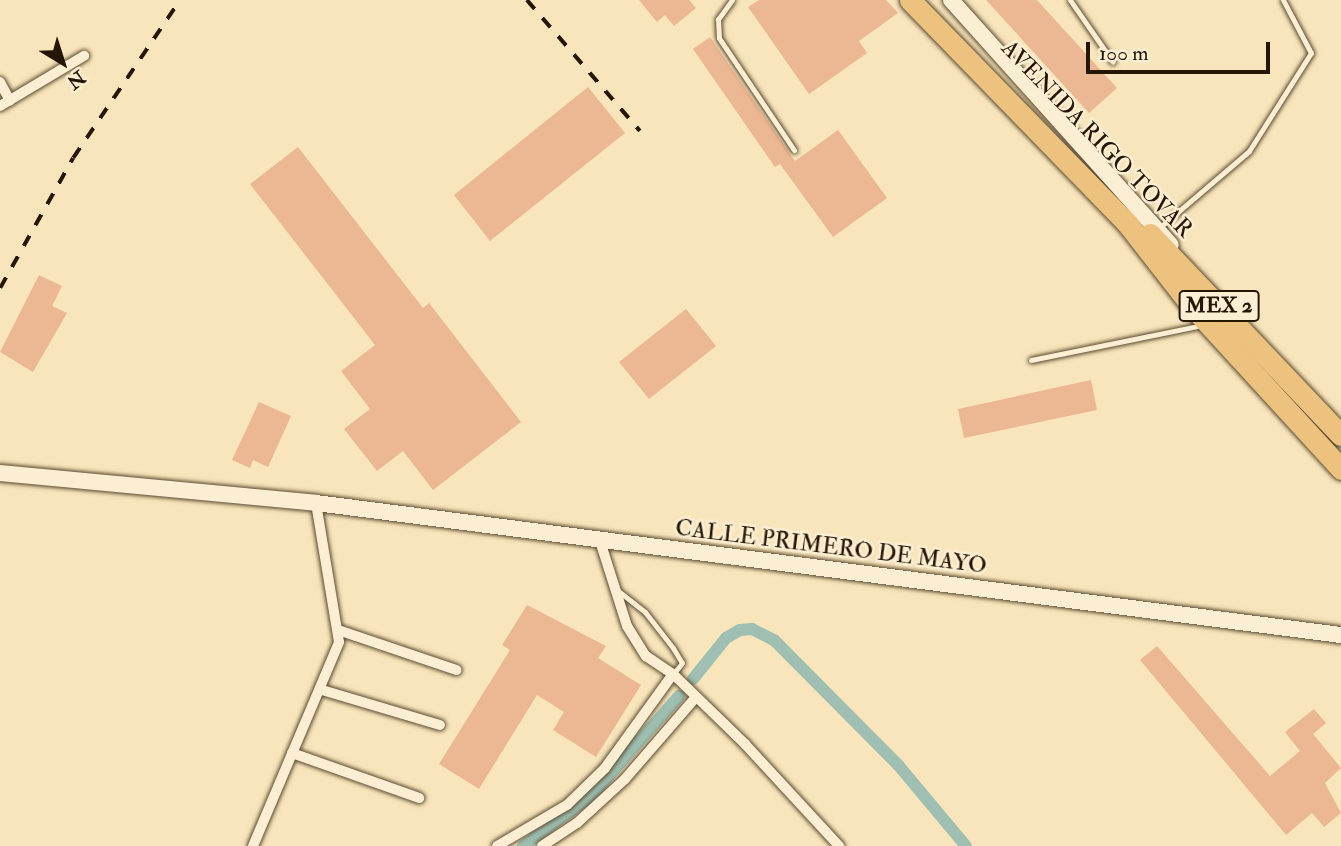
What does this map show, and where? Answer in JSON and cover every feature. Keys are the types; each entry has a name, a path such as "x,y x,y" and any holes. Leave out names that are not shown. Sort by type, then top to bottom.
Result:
{"highway":[{"name":"AVENIDA RIGO TOVAR","path":"910,0 1127,223 1190,304 1341,469"},
{"name":"AVENIDA RIGO TOVAR","path":"928,0 1341,435"}],"main road":[{"name":"AVENIDA RIGO TOVAR","path":"897,0 1190,304"},
{"name":"AVENIDA RIGO TOVAR","path":"951,0 1159,228 1228,315"},
{"name":"CALLE PRIMERO DE MAYO","path":"3,471 316,503 1341,635"}],"street":[{"path":"0,82 5,104 84,56"},
{"path":"253,846 336,654 338,630 316,503"},
{"path":"600,541 635,641 646,656 673,674 839,846"},
{"path":"338,630 456,670"},
{"path":"497,846 567,805 605,768 673,674"},
{"path":"322,690 440,725"},
{"path":"542,846 577,823 625,779 696,697"},
{"path":"292,753 419,798"}],"lane":[{"path":"732,0 718,19 719,38 794,150"},
{"path":"1070,0 1112,62"},
{"path":"1159,228 1249,152 1311,52 1283,0"},
{"path":"1031,360 1207,323"},
{"path":"615,588 645,612 673,648 682,663 673,674"}],"building":[{"path":"639,0 689,0 696,8 674,26 665,15 657,22"},
{"path":"759,0 886,0 898,13 859,41 867,53 809,94 748,7"},
{"path":"986,0 1037,0 1117,88 1089,113"},
{"path":"710,37 795,161 838,130 887,198 833,237 780,164 775,167 693,49"},
{"path":"588,87 625,133 490,241 454,195"},
{"path":"298,147 423,308 429,303 521,422 433,490 403,451 377,471 344,429 370,409 341,371 375,345 250,184"},
{"path":"39,275 62,286 52,306 67,313 33,372 0,352"},
{"path":"686,309 716,346 649,399 619,362"},
{"path":"1091,380 1097,410 964,438 958,409"},
{"path":"259,402 291,416 268,467 253,460 250,468 232,460"},
{"path":"527,605 606,646 598,658 641,685 596,757 553,730 564,712 537,695 479,789 439,764 510,650 502,645"},
{"path":"1157,646 1270,776 1300,751 1285,732 1314,709 1326,723 1313,734 1341,768 1325,783 1341,813 1324,827 1312,813 1286,835 1140,660"}],"waterway":[{"path":"693,679 726,638 740,630 752,629 774,640 899,766 966,846"},
{"path":"523,846 590,797 679,696"}],"railway":[{"path":"0,288 73,158 180,0"},
{"path":"527,0 640,131"}]}
